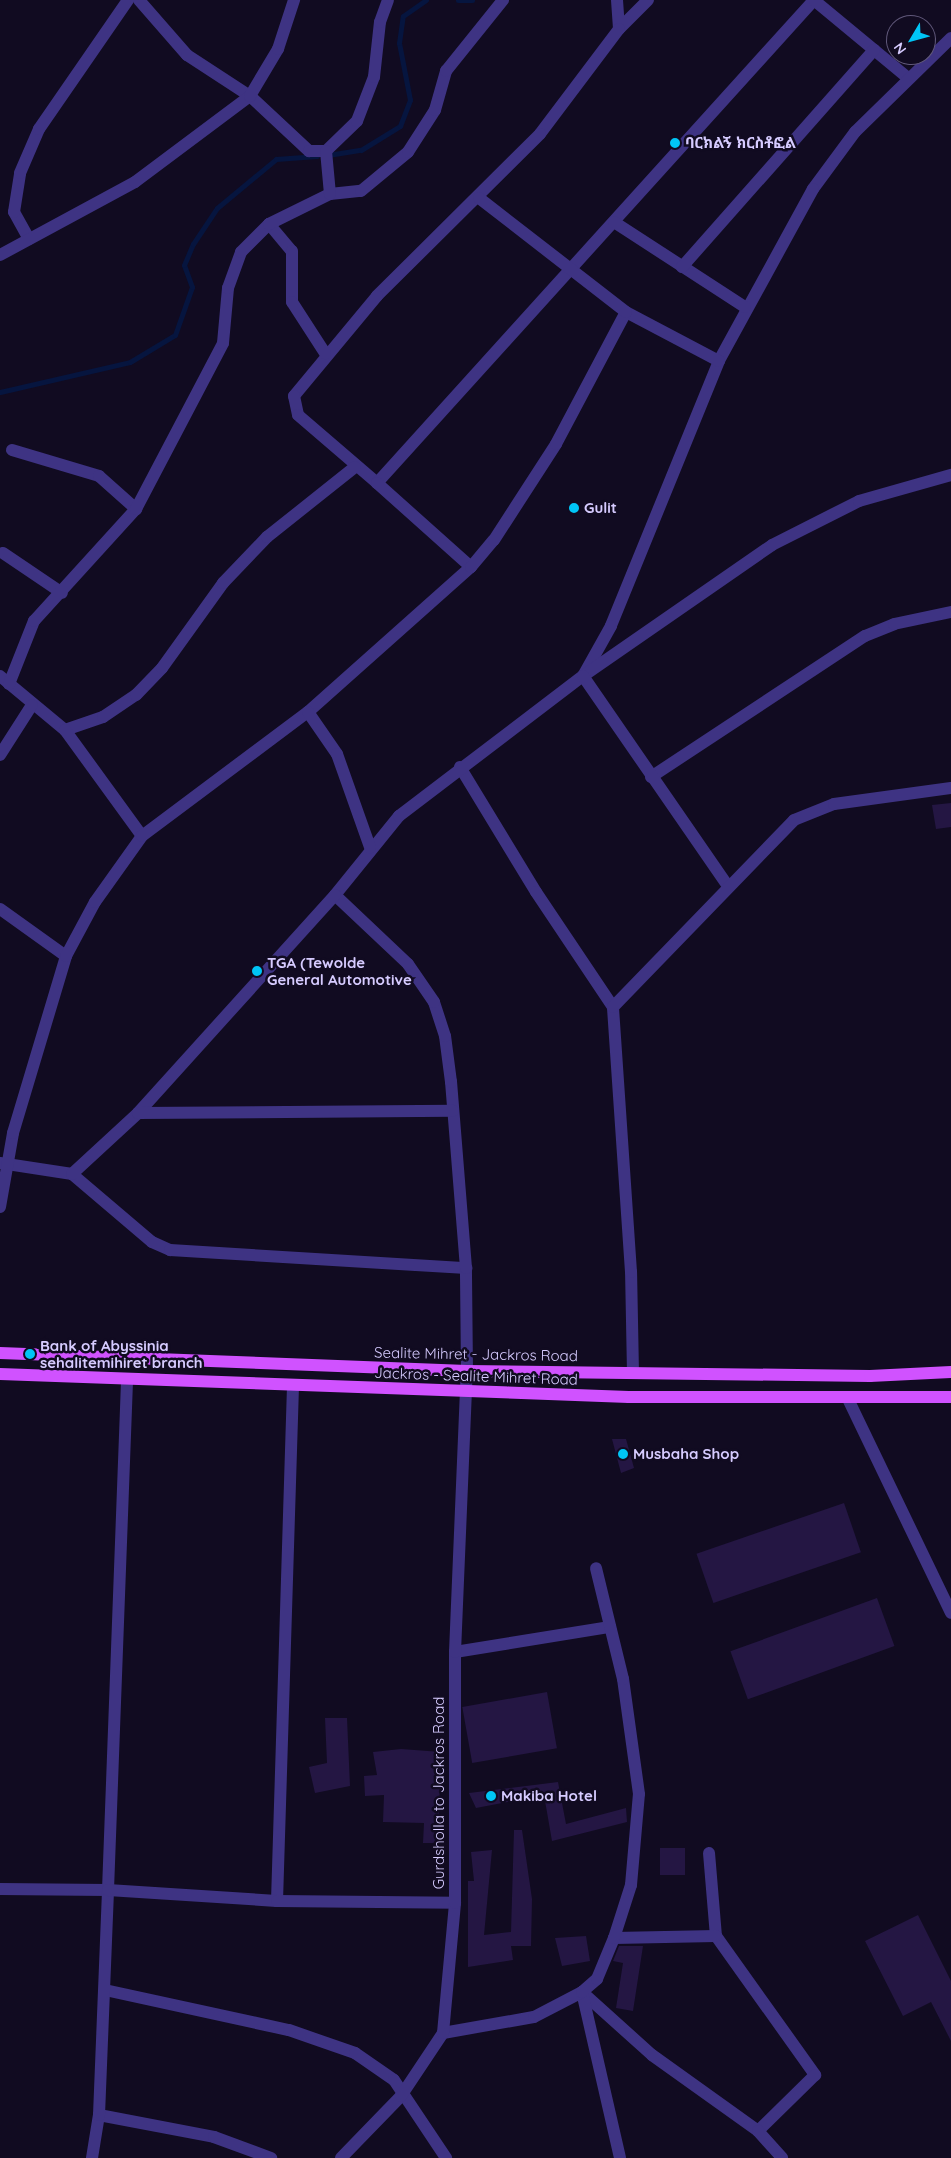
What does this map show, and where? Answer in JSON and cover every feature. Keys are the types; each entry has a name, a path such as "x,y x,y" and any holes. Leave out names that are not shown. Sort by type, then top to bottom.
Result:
{"main road":[{"name":"Sealite Mihret - Jackros Road","path":"0,1353 467,1371 870,1376 951,1372"},
{"name":"Jackros - Sealite Mihret Road","path":"0,1374 128,1381 464,1391 849,1400 951,1397"}],"street":[{"path":"29,239 14,212 20,173 39,129 128,0"},
{"path":"139,0 187,55 250,96 305,150 326,151 347,134 368,100 380,22 388,0"},
{"path":"0,255 135,182 250,96 275,56 294,0"},
{"path":"142,836 65,730 32,705 4,680 34,622 136,510 224,343 228,288 241,252 269,224 330,194 361,191 408,152 435,110 446,70 503,0"},
{"path":"617,0 619,30"},
{"path":"470,567 377,483 355,467 293,406 294,396 325,353 540,134 619,30 648,0"},
{"path":"377,483 571,272 815,0 907,76"},
{"path":"583,676 611,626 719,360 745,307 813,189 855,132 907,76 951,38"},
{"path":"682,267 874,50"},
{"path":"326,151 330,194"},
{"path":"478,198 571,272 626,312 719,360"},
{"path":"614,222 745,307"},
{"path":"269,224 292,251 292,302 325,353"},
{"path":"0,1207 5,1164 13,1133 66,956 95,902 142,836 308,712 470,567 494,540 556,444 626,312"},
{"path":"12,450 99,476 136,510"},
{"path":"65,730 103,717 136,695 162,668 222,583 287,520 355,467"},
{"path":"72,1174 138,1113 335,895 370,847 399,816 460,766 583,676 772,545 859,501 951,475"},
{"path":"3,553 62,593"},
{"path":"651,777 865,636 894,624 951,612"},
{"path":"583,676 728,886"},
{"path":"0,755 32,705"},
{"path":"308,712 337,754 370,847"},
{"path":"460,766 536,892 613,1007 632,1272 633,1374"},
{"path":"613,1007 728,886 794,820 834,804 951,788"},
{"name":"Gurdsholla to Jackros Road","path":"335,895 408,964 434,1002 445,1036 454,1111 466,1268 467,1371 464,1391 455,1652 455,1903 444,2033 401,2096 341,2158"},
{"path":"0,909 66,956"},
{"path":"138,1113 454,1111"},
{"path":"5,1164 72,1174 152,1242 170,1250 466,1268"},
{"path":"92,2158 99,2115 105,1990 128,1381"},
{"path":"277,1901 293,1386"},
{"path":"849,1400 951,1613"},
{"path":"444,2033 534,2017 582,1992 597,1979 614,1938 632,1885 639,1794 623,1679 596,1568"},
{"path":"455,1652 610,1627"},
{"path":"709,1853 716,1936 815,2075 758,2131"},
{"path":"0,1889 108,1890 277,1901 455,1903"},
{"path":"614,1938 716,1936"},
{"path":"105,1990 290,2030 355,2052 384,2069 446,2158"},
{"path":"582,1992 652,2055 758,2131 782,2158"},
{"path":"582,1992 620,2158"},
{"path":"99,2115 214,2137 271,2158"}],"building":[{"path":"951,803 951,827 936,829 932,805"},
{"name":"Musbaha Shop","path":"612,1439 626,1439 634,1468 621,1473"},
{"path":"844,1503 861,1552 713,1603 696,1554"},
{"path":"877,1598 894,1646 748,1699 730,1651"},
{"path":"547,1692 557,1748 472,1763 462,1707"},
{"path":"325,1718 347,1718 350,1786 315,1793 309,1767 327,1763"},
{"path":"401,1749 441,1752 438,1843 423,1843 424,1823 383,1822 384,1795 365,1796 364,1776 377,1775 373,1752"},
{"path":"558,1782 566,1824 626,1808 627,1822 552,1841 544,1795 476,1808 469,1793"},
{"path":"514,1830 522,1830 532,1899 531,1946 511,1946 513,1960 468,1967 468,1881 474,1881 471,1852 492,1850 484,1935 511,1932"},
{"path":"660,1848 685,1848 685,1875 660,1875"},
{"path":"918,1915 951,1981 951,2041 931,2002 903,2016 865,1941"},
{"path":"586,1936 590,1961 562,1966 555,1938"},
{"path":"619,1946 643,1946 633,2011 616,2008 623,1963 613,1961"}],"waterway":[{"path":"328,155 361,150 400,126 410,100 399,43 403,16 426,0"},
{"path":"458,0 472,0"},
{"path":"0,392 130,362 175,335 192,287 184,265 193,244 217,208 276,159 317,156"}],"place":[{"name":"ባርክልኝ ክርስቶፎል","path":"675,143"},
{"name":"Gulit","path":"574,508"},
{"name":"TGA (Tewolde General Automotive","path":"257,971"},
{"name":"Bank of Abyssinia sehalitemihiret branch","path":"30,1354"},
{"name":"Musbaha Shop","path":"623,1454"},
{"name":"Makiba Hotel","path":"491,1796"}]}
